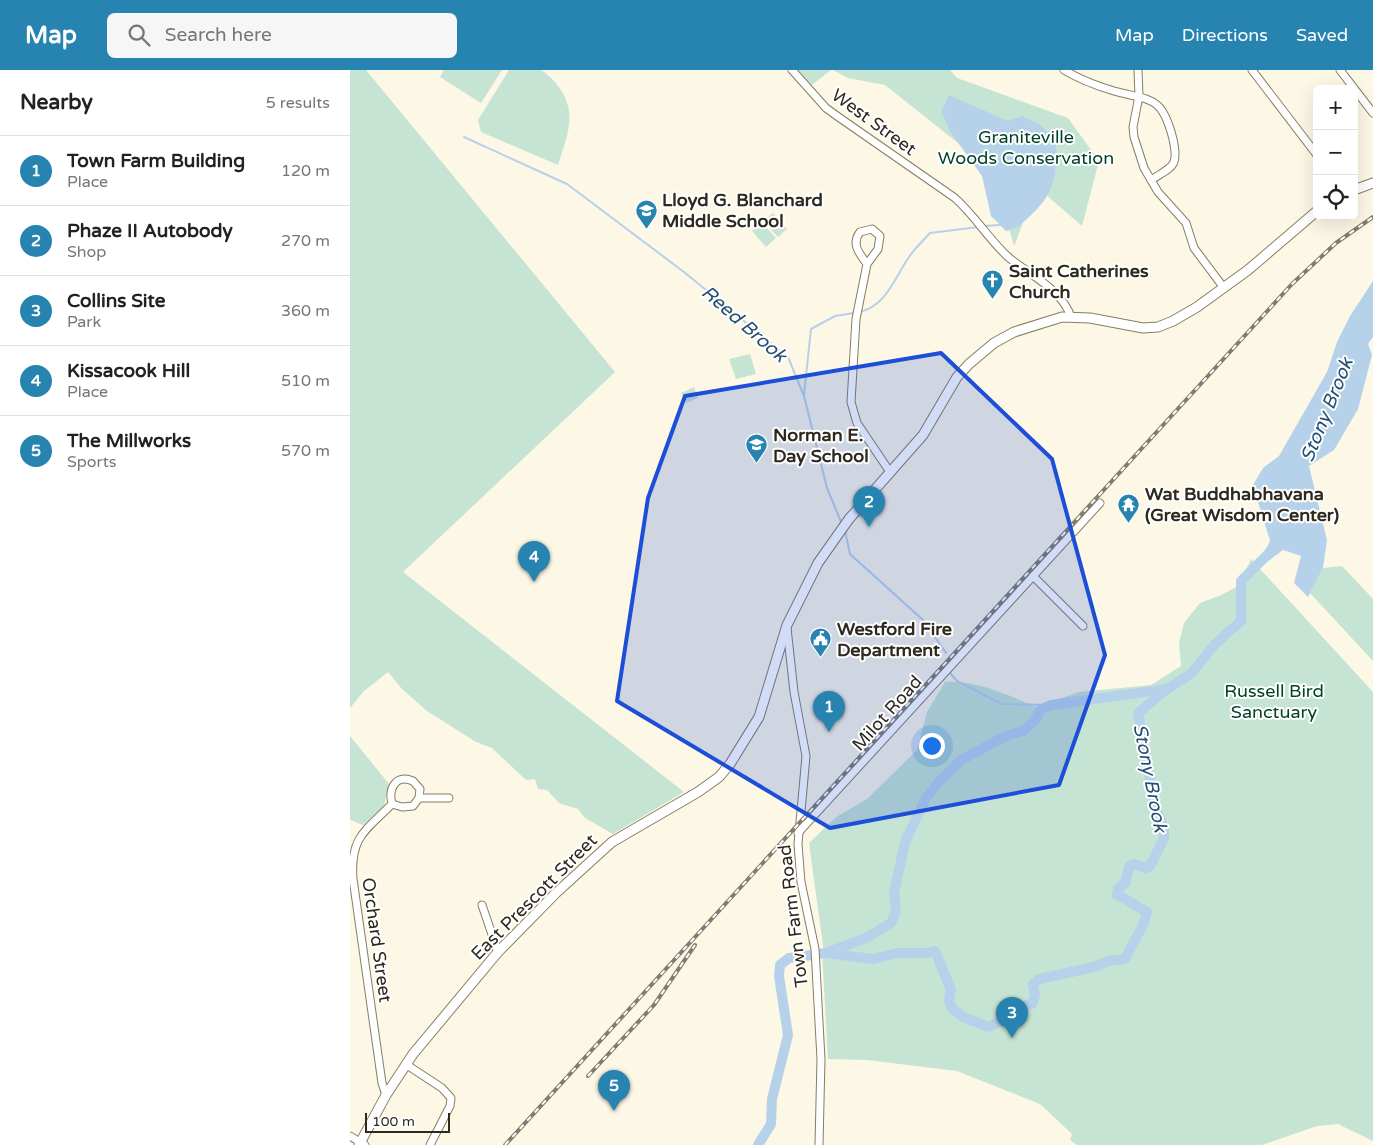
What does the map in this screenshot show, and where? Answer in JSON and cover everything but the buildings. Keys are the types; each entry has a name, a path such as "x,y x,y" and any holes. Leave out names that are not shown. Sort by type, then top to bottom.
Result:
{"main road":[{"path":"1358,189 1373,183"},
{"name":"East Prescott Street","path":"362,1144 386,1095 406,1065 498,952 556,893 612,842 698,792 719,777 730,764 758,717 787,625 818,563 843,526 923,435 957,377 976,358 994,343 1014,332 1048,320 1071,317 1144,328 1158,327 1197,307 1224,288 1313,214"}],"street":[{"name":"West Street","path":"792,70 826,108 955,198 969,210 1007,255 1065,304 1071,317"},
{"path":"1064,70 1114,91 1153,100 1163,112 1170,128 1177,157 1174,166 1151,180"},
{"path":"1138,70 1139,96 1135,111 1134,137 1151,180 1158,192 1186,223 1194,248 1224,288"},
{"path":"1252,70 1313,151"},
{"path":"1340,70 1373,113"},
{"path":"867,264 856,247 855,242 860,232 872,230 880,236 880,245 867,264 854,336 851,402 857,424 890,472"},
{"name":"Milot Road","path":"798,833 1100,503"},
{"path":"1033,576 1083,626"},
{"name":"Town Farm Road","path":"787,625 794,692 806,756 798,833 801,882 816,959 821,1059 819,1145"},
{"path":"401,779 408,779 418,785 419,798 414,806 407,808 392,804 391,788 395,782 401,779"},
{"path":"419,798 449,798"},
{"name":"Orchard Street","path":"386,1095 382,1083 352,858 354,846 361,835 392,804"},
{"path":"482,905 498,952"},
{"path":"406,1065 442,1088 451,1098 450,1106 430,1145"},
{"path":"350,1136 362,1144"}],"highlighted area":[{"path":"941,353 1052,459 1105,655 1059,785 830,828 617,701 648,498 685,396"}],"green space":[{"path":"350,70 366,70 615,372 403,572 684,792 613,834 585,818 578,809 559,803 547,790 538,789 535,779 526,780 492,748 476,742 427,711 402,689 388,672 364,691 350,708"},
{"path":"444,70 502,70 481,103 440,77"},
{"path":"509,70 540,70 555,82 562,93 567,103 569,122 568,132 558,165 481,132 478,120"},
{"path":"792,70 831,70 808,88"},
{"name":"Graniteville Woods Conservation","path":"833,70 950,70 957,78 1068,118 1099,161 1082,226 1037,187 1014,246 992,170 885,85 848,78"},
{"path":"773,213 787,229 778,237 763,221"},
{"path":"761,222 776,238 766,247 752,231"},
{"path":"750,354 756,374 736,379 729,359"},
{"path":"694,387 698,398 686,403 681,393"},
{"name":"Russell Bird Sanctuary","path":"1251,559 1373,692 1373,1141 1338,1124 1317,1126 1262,1145 1077,1145 1070,1140 1072,1134 1040,1104 957,1071 867,1060 828,1059 822,953 824,953 809,843 836,817 867,799 917,750 927,712 945,682 968,683 980,686 1003,693 1036,707 1079,692 1151,685 1181,666 1179,643 1184,623 1200,603 1219,596 1246,582 1246,570"},
{"path":"1342,566 1373,599 1373,661 1310,593 1323,568"},
{"path":"350,736 389,784 384,806 363,825 350,820"}],"water":[{"path":"949,95 1008,121 1022,116 1041,125 1056,142 1055,174 1049,192 1038,209 1016,228 1006,231 991,216 982,176 951,133 941,112"},
{"path":"1373,281 1373,337 1368,344 1372,355 1358,409 1334,450 1309,466 1327,540 1323,568 1308,597 1294,583 1301,556 1283,550 1267,562 1262,557 1270,541 1253,485 1263,468 1279,456 1327,372 1337,342 1350,316"}],"waterway":[{"name":"Reed Brook","path":"464,137 567,184 684,272 788,357 804,396 827,488 842,524"},
{"path":"983,226 1000,225"},
{"path":"859,312 868,309 883,298 911,254 930,233 978,227"},
{"path":"804,395 811,329 835,316 854,313"},
{"name":"Reed Brook","path":"845,531 850,554 923,620 946,653"},
{"name":"Stony Brook","path":"758,1145 771,1124 772,1099 788,1035 779,976 780,965 789,958 826,953 866,938 891,923 896,912 894,893 905,842 926,798 961,760 1008,735 1023,731 1036,719 1040,710 1051,705 1167,689 1192,673 1215,644 1241,621 1241,581 1273,549"},
{"path":"950,673 957,681 1002,704 1051,705"},
{"name":"Stony Brook","path":"827,953 872,959 898,953 927,953 935,951 951,990 949,1001 952,1008 963,1017 989,1027 1004,1019 1009,1012 1019,1006 1032,1004 1035,995 1033,984 1039,979 1094,967 1108,961 1125,959 1144,923 1147,912 1117,895 1118,889 1126,882 1129,866 1134,864 1146,868 1150,866 1164,838 1164,829 1154,803 1138,713 1167,689"}],"railway":[{"path":"505,1145 1292,284 1336,243 1373,217"},
{"path":"588,1076 654,1005 695,945"}],"place":[{"name":"Lloyd G. Blanchard Middle School","path":"646,229"},
{"name":"Saint Catherines Church","path":"993,300"},
{"name":"Norman E. Day School","path":"757,464"},
{"name":"Wat Buddhabhavana (Great Wisdom Center)","path":"1129,523"},
{"name":"Phaze II Autobody","path":"869,527"},
{"name":"Kissacook Hill","path":"534,582"},
{"name":"Westford Fire Department","path":"821,658"},
{"name":"Town Farm Building","path":"829,732"},
{"name":"Collins Site","path":"1012,1038"},
{"name":"The Millworks","path":"614,1111"}]}
